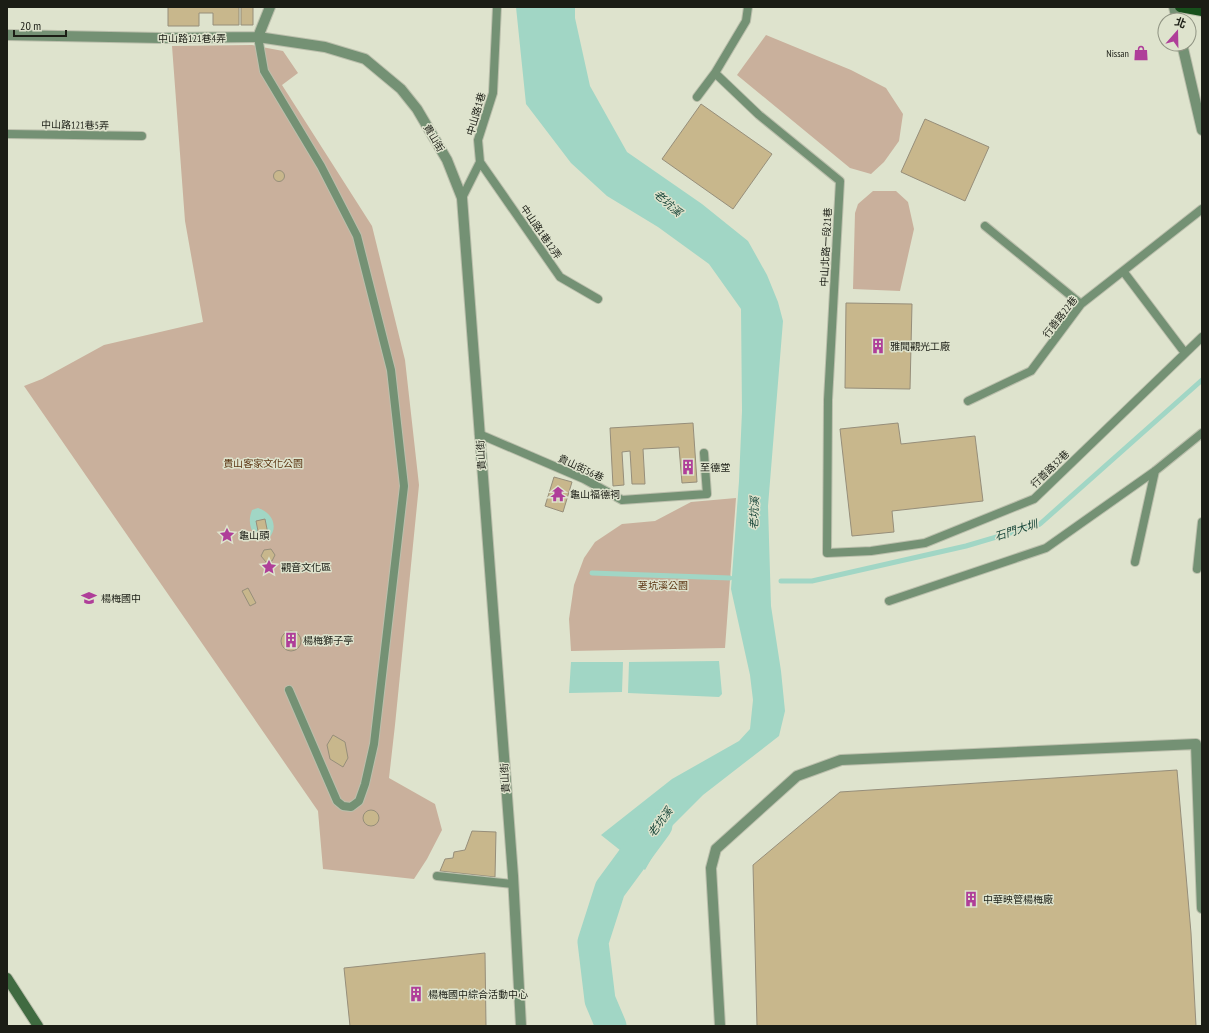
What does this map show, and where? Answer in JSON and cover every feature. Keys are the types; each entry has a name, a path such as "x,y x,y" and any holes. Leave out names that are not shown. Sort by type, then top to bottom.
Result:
{"main road":[{"path":"1180,7 1202,11"}],"street":[{"path":"258,37 270,7"},
{"name":"中山路121巷4弄","path":"7,35 161,38 258,37"},
{"name":"貴山街","path":"258,37 325,47 365,59 401,88 417,109 447,160 462,198 513,884 522,1026"},
{"path":"1184,52 1202,130"},
{"path":"720,1026 711,868 716,849 797,776 841,760 1196,744 1202,908"},
{"path":"7,978 38,1026"}],"lane":[{"name":"中山路1巷","path":"480,162 478,140 493,93 497,7"},
{"path":"696,97 715,73 746,21 748,7"},
{"path":"258,37 264,71 321,166 357,236 391,370 404,486 374,744 365,784 359,801 351,807 343,806 337,801 289,690"},
{"name":"中山北路一段21巷","path":"715,73 759,115 840,181 828,400 827,553"},
{"name":"中山路121巷5弄","path":"7,134 142,136"},
{"path":"462,198 480,162"},
{"name":"中山路1巷12弄","path":"480,162 560,277 598,299"},
{"name":"行善路22巷","path":"968,401 1030,371 1081,304 1202,209"},
{"path":"985,226 1081,304"},
{"path":"1123,271 1185,353"},
{"name":"行善路32巷","path":"827,553 871,551 925,543 1034,499 1202,337"},
{"path":"889,601 1046,548 1155,471 1202,433"},
{"name":"貴山街56巷","path":"479,434 584,479 622,500 707,494 704,452"},
{"path":"1135,562 1155,471"},
{"path":"1197,569 1202,522"},
{"path":"436,876 513,884"}],"green space":[{"path":"766,35 851,70 886,88 903,114 899,141 884,162 871,174 850,168 737,75"},
{"name":"貴山客家文化公園","path":"252,45 283,51 298,73 282,85 372,226 405,360 419,485 389,778 435,804 442,830 427,859 414,879 323,869 318,811 24,386 42,379 104,345 203,322 185,221 172,46"},
{"path":"873,191 896,191 908,202 914,229 900,291 853,289 855,213 858,204"},
{"name":"荖坑溪公園","path":"736,498 725,648 571,651 569,619 574,585 584,558 595,542 622,524 655,521 691,502"}],"water":[{"path":"516,7 575,7 575,18 590,86 627,152 702,204 748,241 767,275 778,302 783,321 768,506 771,606 781,671 785,711 779,736 703,795 667,831 645,870 601,835 672,779 739,741 750,729 753,700 750,675 731,589 739,481 742,411 741,309 709,264 658,227 607,196 571,163 526,104"},
{"path":"258,508 270,516 274,525 272,534 269,538 259,539 254,536 250,523 252,510","holes":["265,519 259,536 256,521"]},
{"path":"719,661 722,694 719,697 628,693 629,662"},
{"path":"571,662 623,662 622,692 569,693"}],"building":[{"path":"168,7 239,7 239,25 213,25 213,13 199,13 199,26 168,26"},
{"path":"241,7 253,7 253,25 241,25"},
{"path":"701,104 772,154 733,209 662,159"},
{"path":"925,119 989,147 965,201 901,172"},
{"path":"277,171 281,171 283,172 283,180 277,181 274,178 274,174"},
{"name":"雅聞觀光工廠","path":"846,303 912,304 910,389 845,388"},
{"name":"至德堂","path":"693,423 697,482 682,483 679,447 643,449 645,484 632,484 630,451 622,452 624,485 613,486 610,428"},
{"path":"898,423 901,444 975,436 983,501 892,511 894,532 852,536 840,429"},
{"name":"龜山福德祠","path":"554,477 572,482 563,512 545,506"},
{"path":"265,519 268,534 259,536 256,521"},
{"path":"271,549 275,555 272,561 266,562 261,556 264,550"},
{"path":"248,588 256,603 250,606 242,591"},
{"name":"楊梅獅子亭","path":"291,631 298,634 301,641 298,648 291,651 284,648 281,641 284,634"},
{"path":"333,735 345,742 348,758 343,767 330,759 327,745"},
{"name":"中華映管楊梅廠","path":"1177,770 1191,933 1196,1026 757,1026 753,865 840,792"},
{"path":"371,810 378,815 379,818 374,825 371,826 364,821 363,818 368,811"},
{"path":"472,831 496,832 495,877 440,871 445,859 453,858 454,852 465,850"},
{"name":"楊梅國中綜合活動中心","path":"485,953 486,1026 350,1026 344,968"}],"waterway":[{"name":"石門大圳","path":"781,581 812,581 966,546 1040,524 1202,380"},
{"name":"石門大圳","path":"592,573 730,578"},
{"name":"老坑溪","path":"611,1026 600,1000 593,942 610,889 657,825"}],"place":[{"name":"Nissan","path":"1141,53"},
{"name":"雅聞觀光工廠","path":"878,346"},
{"name":"至德堂","path":"688,467"},
{"name":"龜山福德祠","path":"558,494"},
{"name":"龜山頭","path":"227,535"},
{"name":"觀音文化區","path":"269,567"},
{"name":"楊梅國中","path":"89,598"},
{"name":"楊梅獅子亭","path":"291,640"},
{"name":"中華映管楊梅廠","path":"971,899"},
{"name":"楊梅國中綜合活動中心","path":"416,994"}]}
